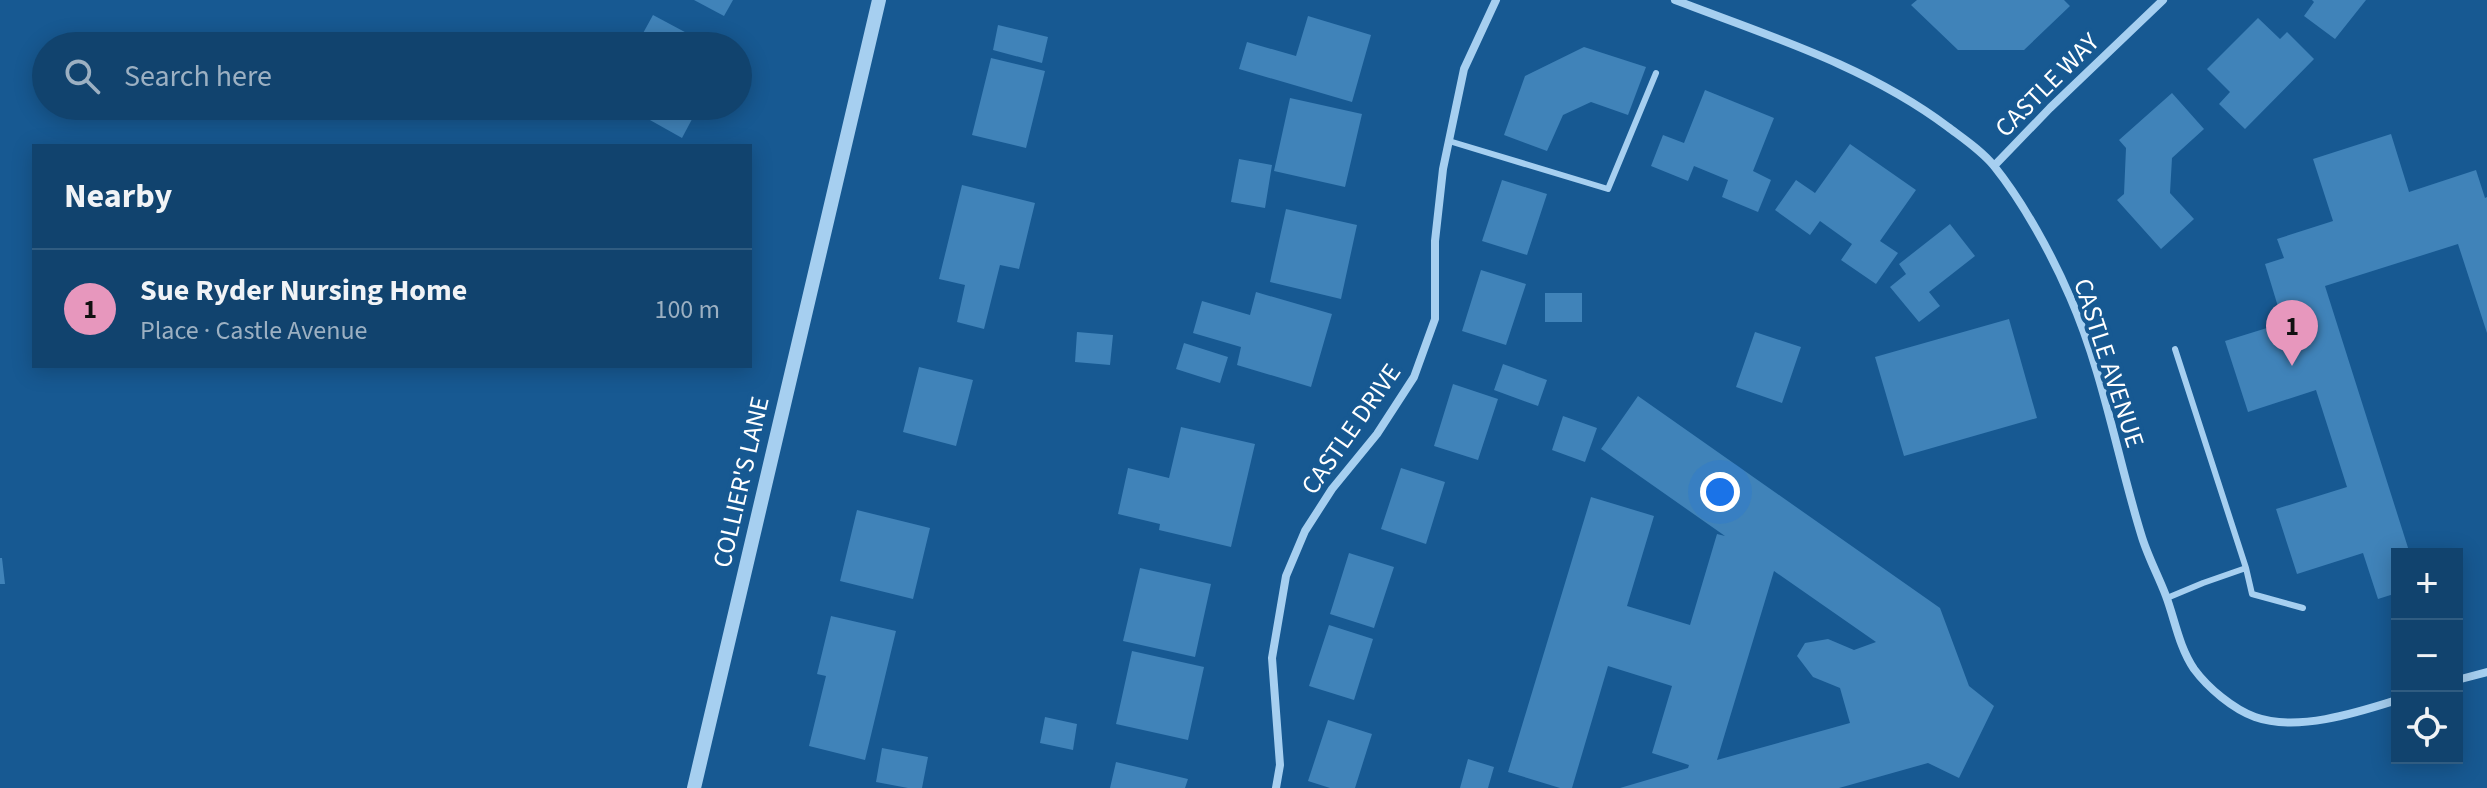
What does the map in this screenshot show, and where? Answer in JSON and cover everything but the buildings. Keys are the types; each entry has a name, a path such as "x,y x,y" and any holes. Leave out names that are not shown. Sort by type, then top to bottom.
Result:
{"street":[{"name":"COLLIER'S LANE","path":"694,788 879,0"},
{"name":"CASTLE DRIVE","path":"1276,788 1280,765 1272,658 1286,576 1305,531 1332,489 1377,434 1414,377 1435,319 1435,241 1443,169 1464,69 1496,0"},
{"name":"CASTLE AVENUE","path":"1675,0 1790,44 1870,79 1923,109 1975,147 1994,166 2036,230 2070,297 2094,363 2142,538 2167,598 2180,643 2194,669 2222,698 2255,717 2289,723 2354,713 2391,702"},
{"name":"CASTLE WAY","path":"1994,166 2163,0"},
{"path":"2463,678 2487,672"}],"lane":[{"path":"1449,141 1608,189 1656,73"},
{"path":"2175,349 2252,594 2303,608"},
{"path":"2167,598 2246,568"}],"place":[{"name":"Sue Ryder Nursing Home","path":"2292,366"}]}
